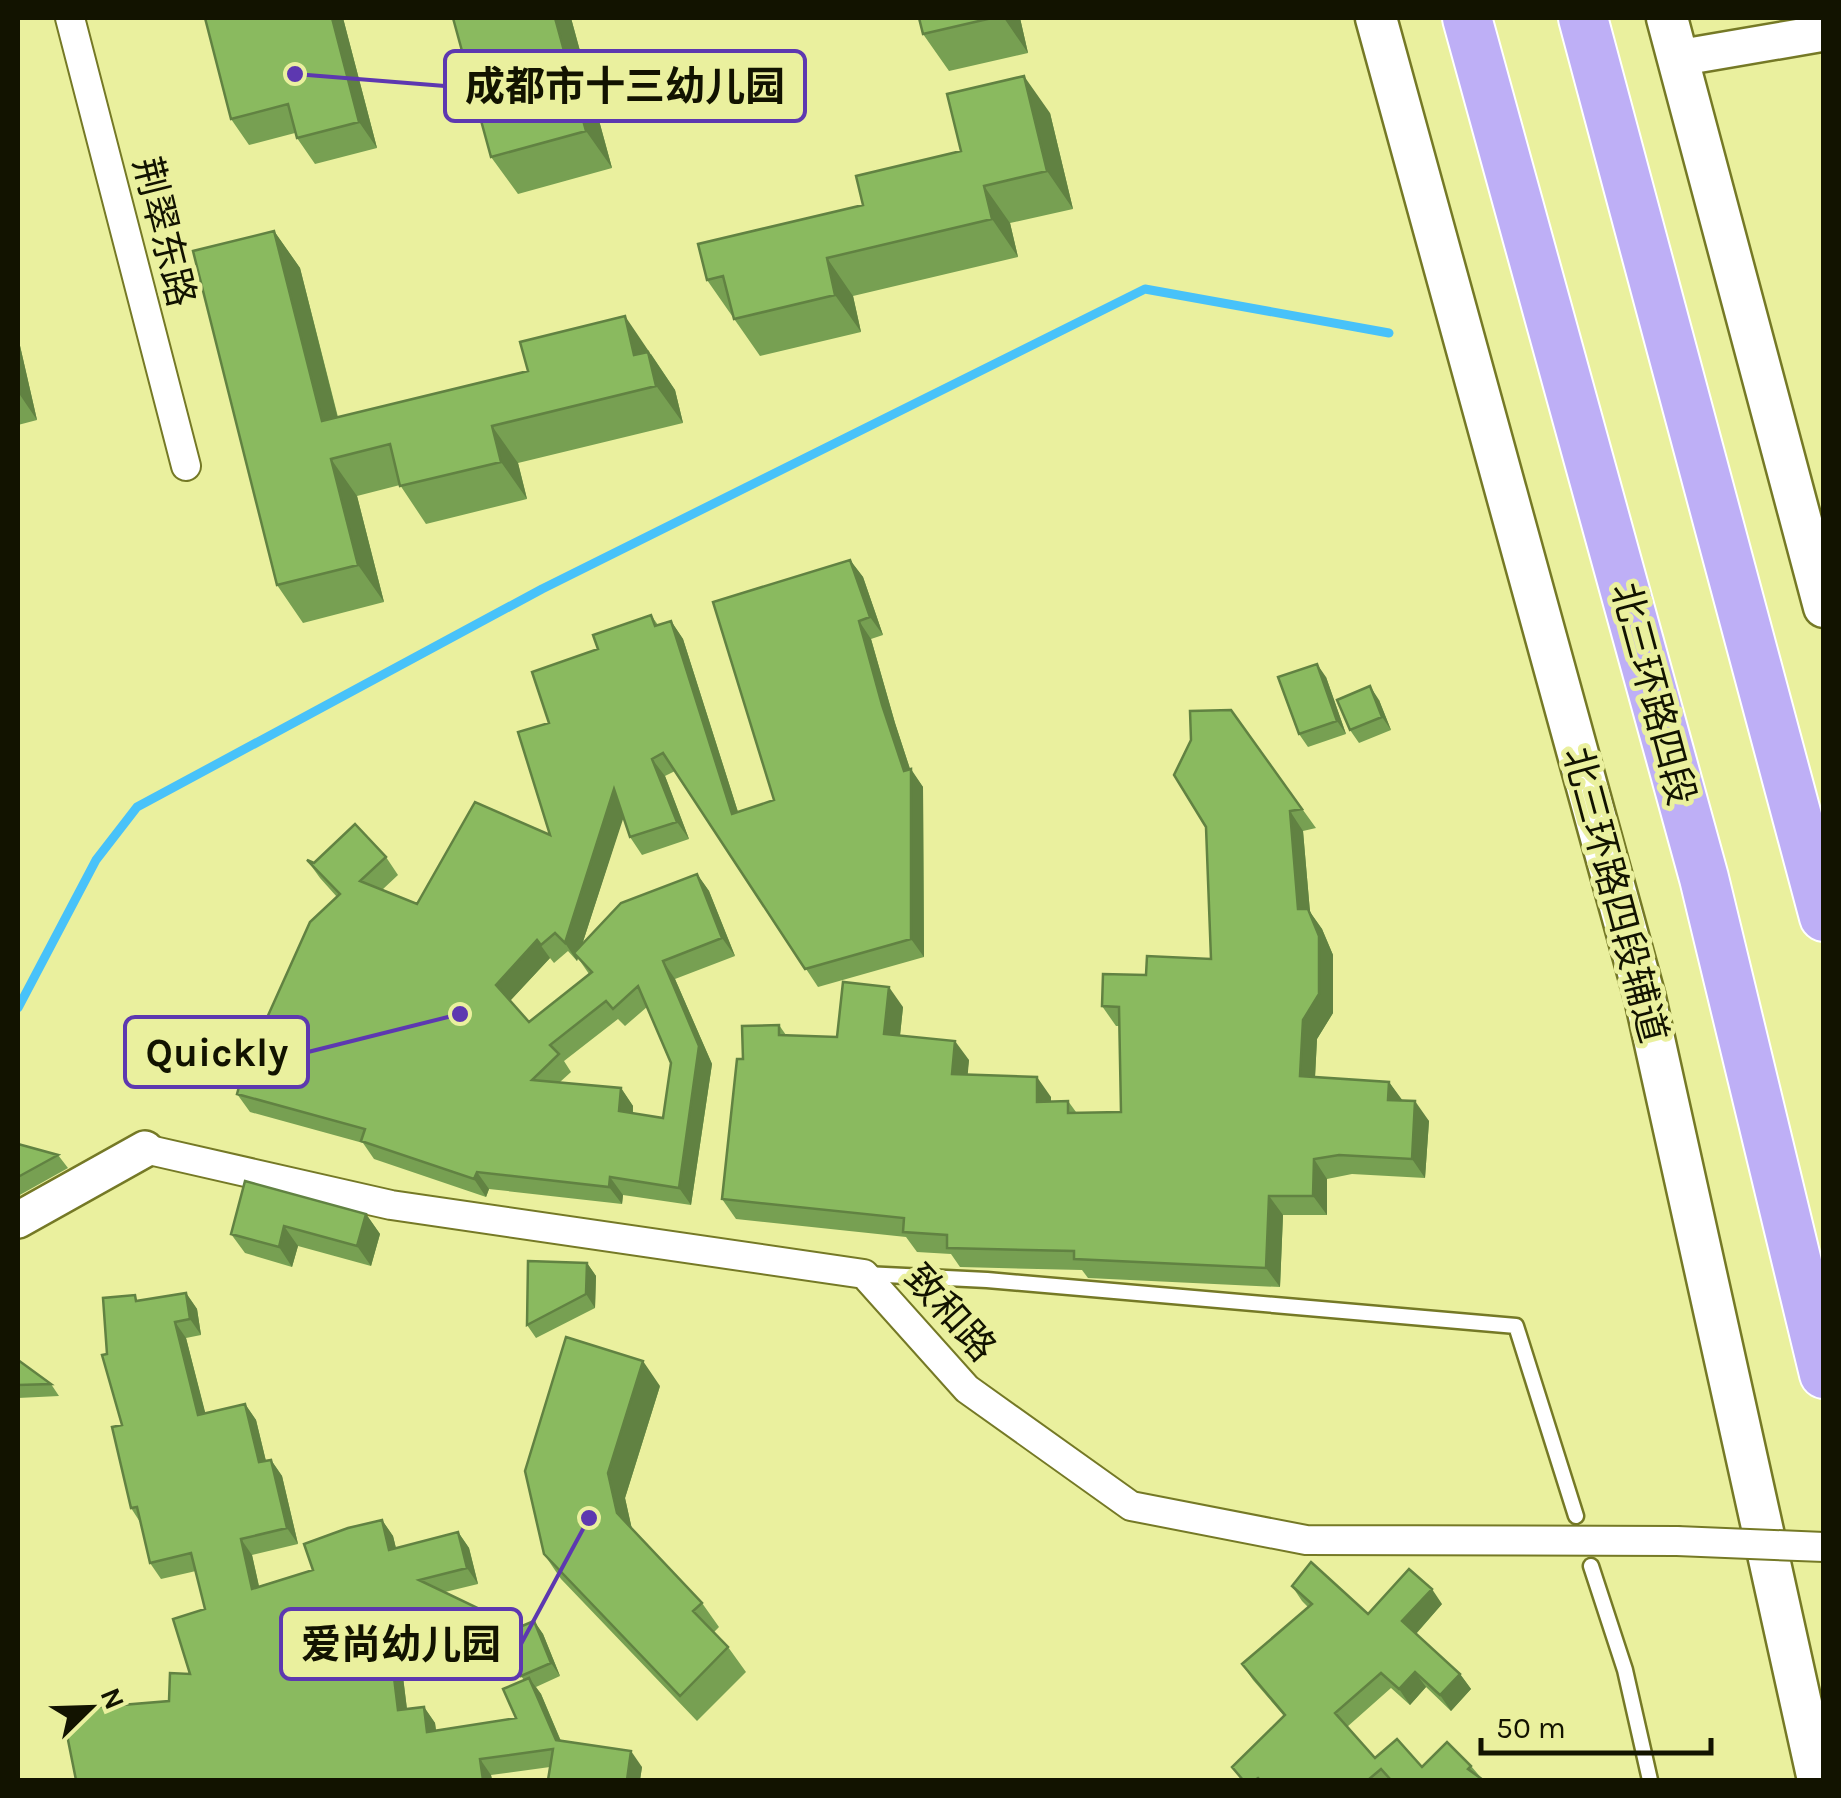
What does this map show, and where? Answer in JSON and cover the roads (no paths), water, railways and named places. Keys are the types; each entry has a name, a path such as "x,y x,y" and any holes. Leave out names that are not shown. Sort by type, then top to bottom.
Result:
{"highway":[{"name":"北三环路四段","path":"1467,18 1704,878 1824,1374"},
{"path":"1583,18 1824,917"}],"main road":[{"name":"北三环路四段辅道","path":"1376,18 1644,998 1818,1780"},
{"path":"1667,18 1824,607"}],"street":[{"name":"荆翠东路","path":"70,18 186,466"},
{"path":"1678,58 1824,33"},
{"path":"18,1220 145,1149"},
{"name":"致和路","path":"145,1149 391,1205 864,1274 966,1389 1132,1506 1306,1540 1677,1541 1824,1547"}],"lane":[{"path":"864,1274 1516,1326 1576,1516"},
{"path":"1592,1566 1624,1670 1650,1780"}],"waterway":[{"path":"18,1008 96,860 137,807 542,589 1145,289 1389,333"}],"place":[{"name":"成都市十三幼儿园","path":"295,74"},
{"name":"Quickly","path":"460,1014"},
{"name":"爱尚幼儿园","path":"589,1518"}]}
